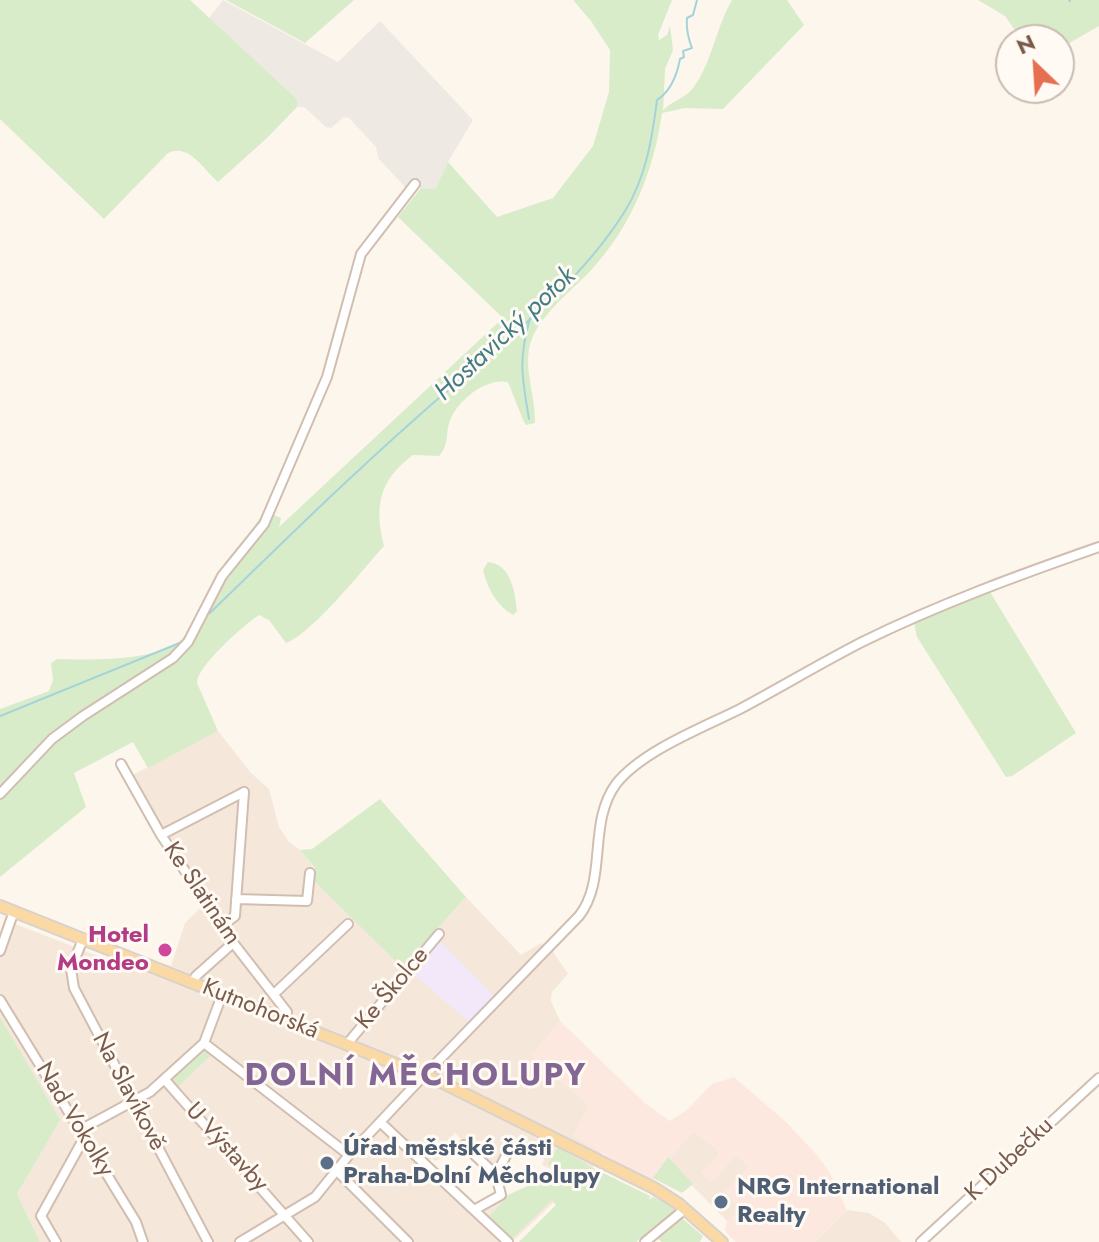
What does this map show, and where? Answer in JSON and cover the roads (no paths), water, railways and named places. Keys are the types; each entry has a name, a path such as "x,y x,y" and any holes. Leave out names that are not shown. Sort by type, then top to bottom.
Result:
{"main road":[{"name":"Kutnohorská","path":"0,906 424,1076 648,1185 685,1209 722,1242"}],"street":[{"path":"0,794 52,739 173,658 188,642 222,576 264,524 327,377 361,254 415,184"},
{"path":"240,1242 315,1197 380,1122 579,916 588,902 593,882 598,826 605,801 618,782 635,767 671,744 874,636 995,584 1099,547"},
{"name":"Ke Slatinám","path":"121,764 161,835 233,943 287,1012 286,1019"},
{"path":"161,835 244,792 235,916 222,926"},
{"path":"236,899 307,901 310,873"},
{"path":"0,951 14,911"},
{"path":"274,994 348,924"},
{"name":"Ke Školce","path":"347,1044 439,934"},
{"name":"Na Slavíkově","path":"83,939 71,969 73,983 132,1102 208,1242"},
{"path":"192,983 233,943"},
{"path":"56,1242 41,1216 82,1134 165,1080 204,1043 222,995"},
{"name":"Nad Vokolky","path":"0,1000 136,1222 143,1242"},
{"path":"204,1043 349,1155"},
{"name":"K Dubečku","path":"921,1242 1099,1078"},
{"name":"U Výstavby","path":"165,1080 308,1242"},
{"path":"380,1122 508,1242"},
{"path":"496,1175 512,1144"},
{"path":"464,1145 496,1175 501,1195 474,1210"},
{"path":"337,1171 408,1242"},
{"path":"645,1242 685,1209"}],"waterway":[{"name":"Hostavický potok","path":"210,613 368,461 532,318 605,240 638,185 650,143 657,100 673,82 680,59 684,57 683,51 692,48 687,18 693,15 697,0"},
{"path":"529,419 522,369 530,318"},
{"name":"Hostavický potok","path":"0,716 182,642 186,637"}],"place":[{"name":"Hotel Mondeo","path":"165,950"},
{"name":"Úřad městské části Praha-Dolní Měcholupy","path":"327,1163"},
{"name":"NRG International Realty","path":"721,1202"}],"district":[{"name":"DOLNÍ MĚCHOLUPY","path":"416,1077"}]}
